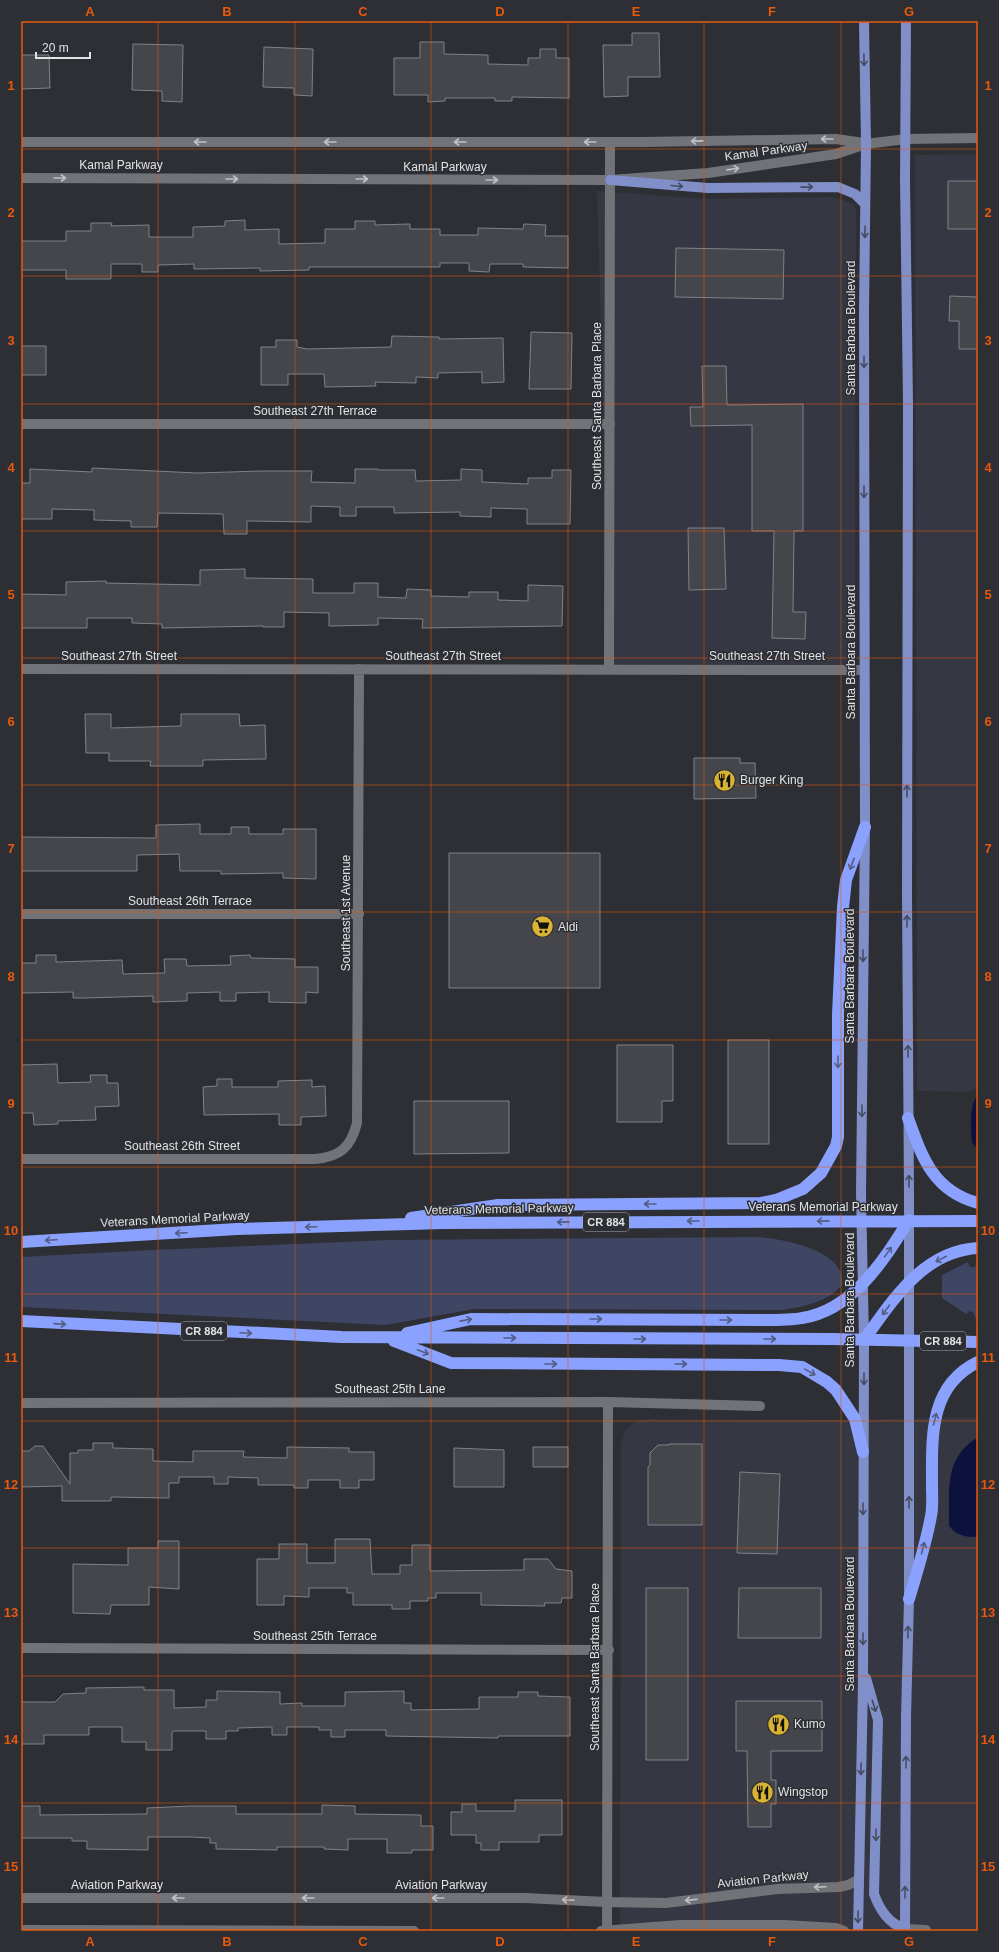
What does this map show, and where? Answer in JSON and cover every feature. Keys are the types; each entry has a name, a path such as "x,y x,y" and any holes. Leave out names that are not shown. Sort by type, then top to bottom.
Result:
{"highway":[{"path":"350,1226 498,1205 761,1203 776,1200 803,1188 821,1173 838,1137 838,1014 843,907 846,880 865,827"},
{"path":"908,1118 927,1166 936,1177 957,1194 967,1200 978,1203"},
{"name":"Veterans Memorial Parkway","path":"21,1242 237,1230 444,1223 862,1220 978,1221"},
{"path":"387,1338 471,1319 777,1320 802,1318 837,1305 854,1292 885,1256 909,1220"},
{"path":"864,1340 900,1291 920,1271 941,1258 961,1250 978,1248"},
{"name":"CR 884","path":"21,1321 98,1326 387,1338 864,1340 978,1342"},
{"path":"387,1338 451,1363 779,1365 802,1367 827,1382 847,1405 855,1419 863,1452"},
{"path":"909,1599 932,1515 932,1434 938,1405 955,1378 978,1362"}],"main road":[{"name":"Santa Barbara Boulevard","path":"858,1931 863,1668 864,1340 862,1220 865,827 864,670 866,144 864,21"},
{"path":"863,1668 878,1720 874,1894 880,1909 890,1921 905,1930 906,1717 909,1599 906,21"},
{"path":"610,180 708,188 838,187 855,194 865,204"}],"street":[{"name":"Kamal Parkway","path":"21,178 610,180 708,173 836,154 866,144 906,139 978,138"},
{"name":"Kamal Parkway","path":"21,142 610,142 836,139 866,144"},
{"name":"Southeast Santa Barbara Place","path":"609,669 610,142"},
{"name":"Southeast 27th Terrace","path":"21,424 610,424"},
{"name":"Southeast 27th Street","path":"21,669 864,670"},
{"name":"Southeast 1st Avenue","path":"341,1151 350,1143 357,1123 359,669"},
{"name":"Southeast 26th Terrace","path":"21,914 359,914"},
{"name":"Southeast 26th Street","path":"21,1158 315,1159 327,1158 341,1151"},
{"name":"Southeast Santa Barbara Place","path":"605,1931 609,1650 608,1402"},
{"name":"Southeast 25th Lane","path":"21,1403 608,1402 760,1406"},
{"name":"Southeast 25th Terrace","path":"21,1648 609,1650"},
{"name":"Aviation Parkway","path":"21,1898 525,1898 666,1903 778,1889 839,1887 848,1885 858,1880"},
{"path":"605,1931 680,1925 784,1925 825,1927 844,1931"},
{"path":"21,1930 414,1931"},
{"path":"905,1930 926,1930"}],"shaded area":[{"path":"978,154 978,1087 969,1092 917,1091 915,155"},
{"path":"597,191 708,199 831,197 850,202 856,208 855,675 611,672"},
{"path":"978,1096 978,1149 972,1143 971,1125 973,1104"},
{"path":"757,1237 781,1240 796,1244 810,1248 823,1255 834,1263 841,1273 842,1285 830,1296 815,1303 782,1310 474,1309 386,1325 21,1307 21,1257 390,1240"},
{"path":"978,1259 978,1320 973,1312 970,1311 966,1314 942,1298 942,1275 968,1262 970,1267 975,1267"},
{"path":"978,1417 978,1931 620,1931 621,1443 624,1433 631,1425 639,1420 649,1419 836,1420"},
{"path":"978,1437 978,1537 970,1537 955,1532 949,1526 949,1487 954,1465 959,1455"}],"building":[{"path":"632,33 659,33 660,77 628,77 628,96 604,97 603,45 632,45"},
{"path":"420,42 444,42 444,54 488,55 488,64 528,65 528,58 540,58 540,49 556,49 556,58 569,58 569,98 512,97 512,101 495,101 495,98 445,98 445,101 428,102 428,95 394,95 394,58 420,58"},
{"path":"133,44 183,45 182,102 162,101 162,91 132,90"},
{"path":"264,47 313,49 312,96 294,95 294,88 263,87"},
{"path":"21,55 49,55 50,88 21,89"},
{"path":"948,181 978,181 978,229 948,229"},
{"path":"245,220 245,230 279,229 279,244 325,243 325,229 355,229 355,221 375,221 375,225 410,224 410,229 440,229 440,235 478,235 478,228 523,229 524,224 546,225 545,236 568,236 568,268 523,267 523,264 490,264 489,272 469,271 469,263 440,263 440,267 309,267 309,270 260,271 260,268 194,269 194,264 158,265 158,272 142,272 142,264 111,264 111,279 66,279 66,270 21,270 21,241 66,241 66,231 91,231 91,223 112,223 111,226 149,225 149,237 193,237 193,227 225,226 225,221"},
{"path":"676,248 784,250 783,299 675,297"},
{"path":"950,296 978,297 978,349 959,349 959,321 949,321"},
{"path":"531,332 572,333 571,389 529,389"},
{"path":"392,336 439,337 439,339 503,338 504,382 482,383 482,372 438,373 438,378 416,377 416,383 375,382 376,386 325,387 324,374 288,374 288,385 261,385 261,347 276,347 276,340 297,340 297,347 307,349 391,347"},
{"path":"21,346 46,346 46,375 21,375"},
{"path":"702,366 726,366 727,405 803,404 803,531 794,531 793,612 806,612 805,639 772,638 774,531 752,531 752,425 691,426 690,407 703,407"},
{"path":"92,468 197,473 312,471 311,482 355,483 355,469 415,470 416,481 461,480 461,469 482,470 482,482 528,484 528,478 552,478 552,470 571,470 570,524 527,524 527,509 491,508 491,517 460,516 460,512 394,513 394,507 356,507 356,516 340,516 340,507 311,506 311,522 247,521 247,534 224,534 223,514 158,513 157,527 131,527 131,521 94,520 94,510 52,509 52,519 21,519 21,483 30,483 30,469 92,472"},
{"path":"688,528 724,528 726,589 689,590"},
{"path":"245,569 245,578 313,579 313,593 354,593 354,583 378,583 378,597 406,598 407,589 431,590 431,596 469,597 469,592 498,592 498,600 528,601 528,585 563,586 562,626 422,628 423,619 378,618 378,625 329,626 329,613 284,612 284,627 162,628 162,624 132,623 132,618 87,618 87,628 21,628 21,594 66,595 66,582 106,581 106,583 200,585 200,570"},
{"path":"85,714 111,714 111,728 181,726 181,714 239,714 240,726 265,725 266,759 203,760 203,766 150,766 151,761 109,761 109,753 86,753"},
{"name":"Burger King","path":"694,758 740,758 740,763 755,763 756,798 694,799"},
{"path":"200,824 200,834 231,834 231,827 249,827 249,834 283,834 283,829 316,829 316,879 283,878 283,873 221,874 221,871 180,871 179,854 137,855 137,871 21,871 21,837 156,838 156,825"},
{"path":"449,853 600,853 600,988 449,988"},
{"path":"36,955 56,955 56,962 122,960 123,974 165,973 164,959 186,959 187,966 231,965 230,956 250,955 251,958 295,959 295,967 318,967 318,993 306,992 306,1003 269,1002 269,992 236,993 236,1001 220,1001 220,992 187,993 187,1001 153,1002 153,996 73,998 73,992 21,993 21,963 36,963"},
{"path":"728,1040 769,1040 769,1144 728,1144"},
{"path":"617,1045 673,1045 673,1101 662,1101 662,1122 617,1122"},
{"path":"57,1064 58,1083 91,1082 90,1075 107,1075 107,1083 118,1083 119,1106 95,1107 96,1120 58,1121 58,1124 34,1125 33,1113 21,1113 21,1065"},
{"path":"217,1079 232,1079 232,1087 278,1087 278,1081 312,1080 312,1087 325,1086 326,1116 301,1117 301,1125 279,1125 279,1114 204,1115 203,1087 217,1086"},
{"path":"414,1101 509,1101 509,1153 414,1154"},
{"path":"93,1443 113,1443 113,1448 153,1449 153,1461 193,1462 193,1451 244,1451 243,1457 287,1458 287,1447 349,1448 349,1452 374,1452 374,1480 359,1480 359,1488 340,1488 340,1480 308,1480 308,1488 294,1488 294,1485 258,1485 258,1478 228,1477 228,1484 214,1484 214,1477 179,1477 179,1483 169,1483 169,1498 111,1497 111,1501 62,1501 62,1486 21,1487 21,1451 29,1451 35,1446 43,1446 70,1484 70,1453 78,1453 78,1450 93,1450"},
{"path":"702,1444 702,1525 648,1525 648,1467 650,1465 650,1453 658,1445"},
{"path":"533,1447 568,1447 568,1467 533,1467"},
{"path":"454,1448 504,1450 504,1487 454,1487"},
{"path":"740,1472 780,1474 777,1554 737,1553"},
{"path":"335,1539 370,1539 372,1574 400,1574 400,1565 412,1565 412,1545 430,1545 430,1571 524,1570 524,1559 548,1559 556,1569 572,1571 572,1598 562,1598 561,1603 544,1603 545,1606 481,1605 481,1593 436,1593 436,1598 428,1598 428,1601 410,1601 410,1609 392,1609 392,1605 353,1605 353,1593 347,1593 347,1588 309,1588 309,1597 284,1596 284,1605 257,1605 257,1559 279,1559 279,1544 307,1544 307,1563 335,1563"},
{"path":"158,1541 179,1541 179,1589 149,1587 149,1605 111,1605 110,1614 73,1613 73,1564 128,1565 128,1548 158,1548"},
{"path":"646,1588 688,1588 688,1760 646,1760"},
{"path":"739,1588 821,1588 821,1638 738,1638"},
{"path":"144,1687 144,1690 174,1690 174,1708 206,1707 206,1700 217,1700 217,1691 280,1692 280,1704 302,1703 302,1706 345,1706 345,1692 404,1691 404,1703 411,1703 411,1710 479,1709 479,1697 518,1697 518,1692 538,1692 538,1696 570,1697 570,1736 498,1736 498,1738 386,1736 386,1730 345,1730 345,1737 331,1737 331,1730 319,1730 319,1727 287,1727 287,1735 272,1735 272,1727 238,1728 238,1731 226,1731 226,1739 206,1739 206,1731 174,1731 172,1732 172,1750 146,1750 146,1742 122,1742 122,1727 89,1727 89,1735 44,1735 44,1744 21,1744 21,1702 55,1702 63,1694 86,1693 86,1688"},
{"name":"Kumo","path":"736,1701 822,1701 822,1751 771,1751 771,1780 776,1780 776,1804 771,1804 771,1827 748,1827 747,1751 736,1751"},
{"path":"515,1800 562,1800 562,1835 539,1835 539,1842 499,1842 499,1850 481,1850 481,1843 476,1843 476,1835 451,1835 451,1812 462,1812 462,1804 476,1804 476,1811 515,1811"},
{"path":"322,1805 355,1806 355,1814 421,1815 421,1826 433,1826 433,1850 412,1850 412,1853 387,1853 387,1839 348,1839 348,1850 324,1849 324,1847 277,1847 277,1850 216,1849 216,1843 210,1843 210,1838 148,1837 148,1850 87,1849 87,1841 72,1841 72,1838 21,1838 21,1806 40,1806 40,1815 147,1814 147,1808 191,1806 236,1806 236,1814 322,1814"}],"place":[{"name":"Burger King","path":"725,780"},
{"name":"Aldi","path":"543,927"},
{"name":"Kumo","path":"779,1724"},
{"name":"Wingstop","path":"762,1792"}]}
